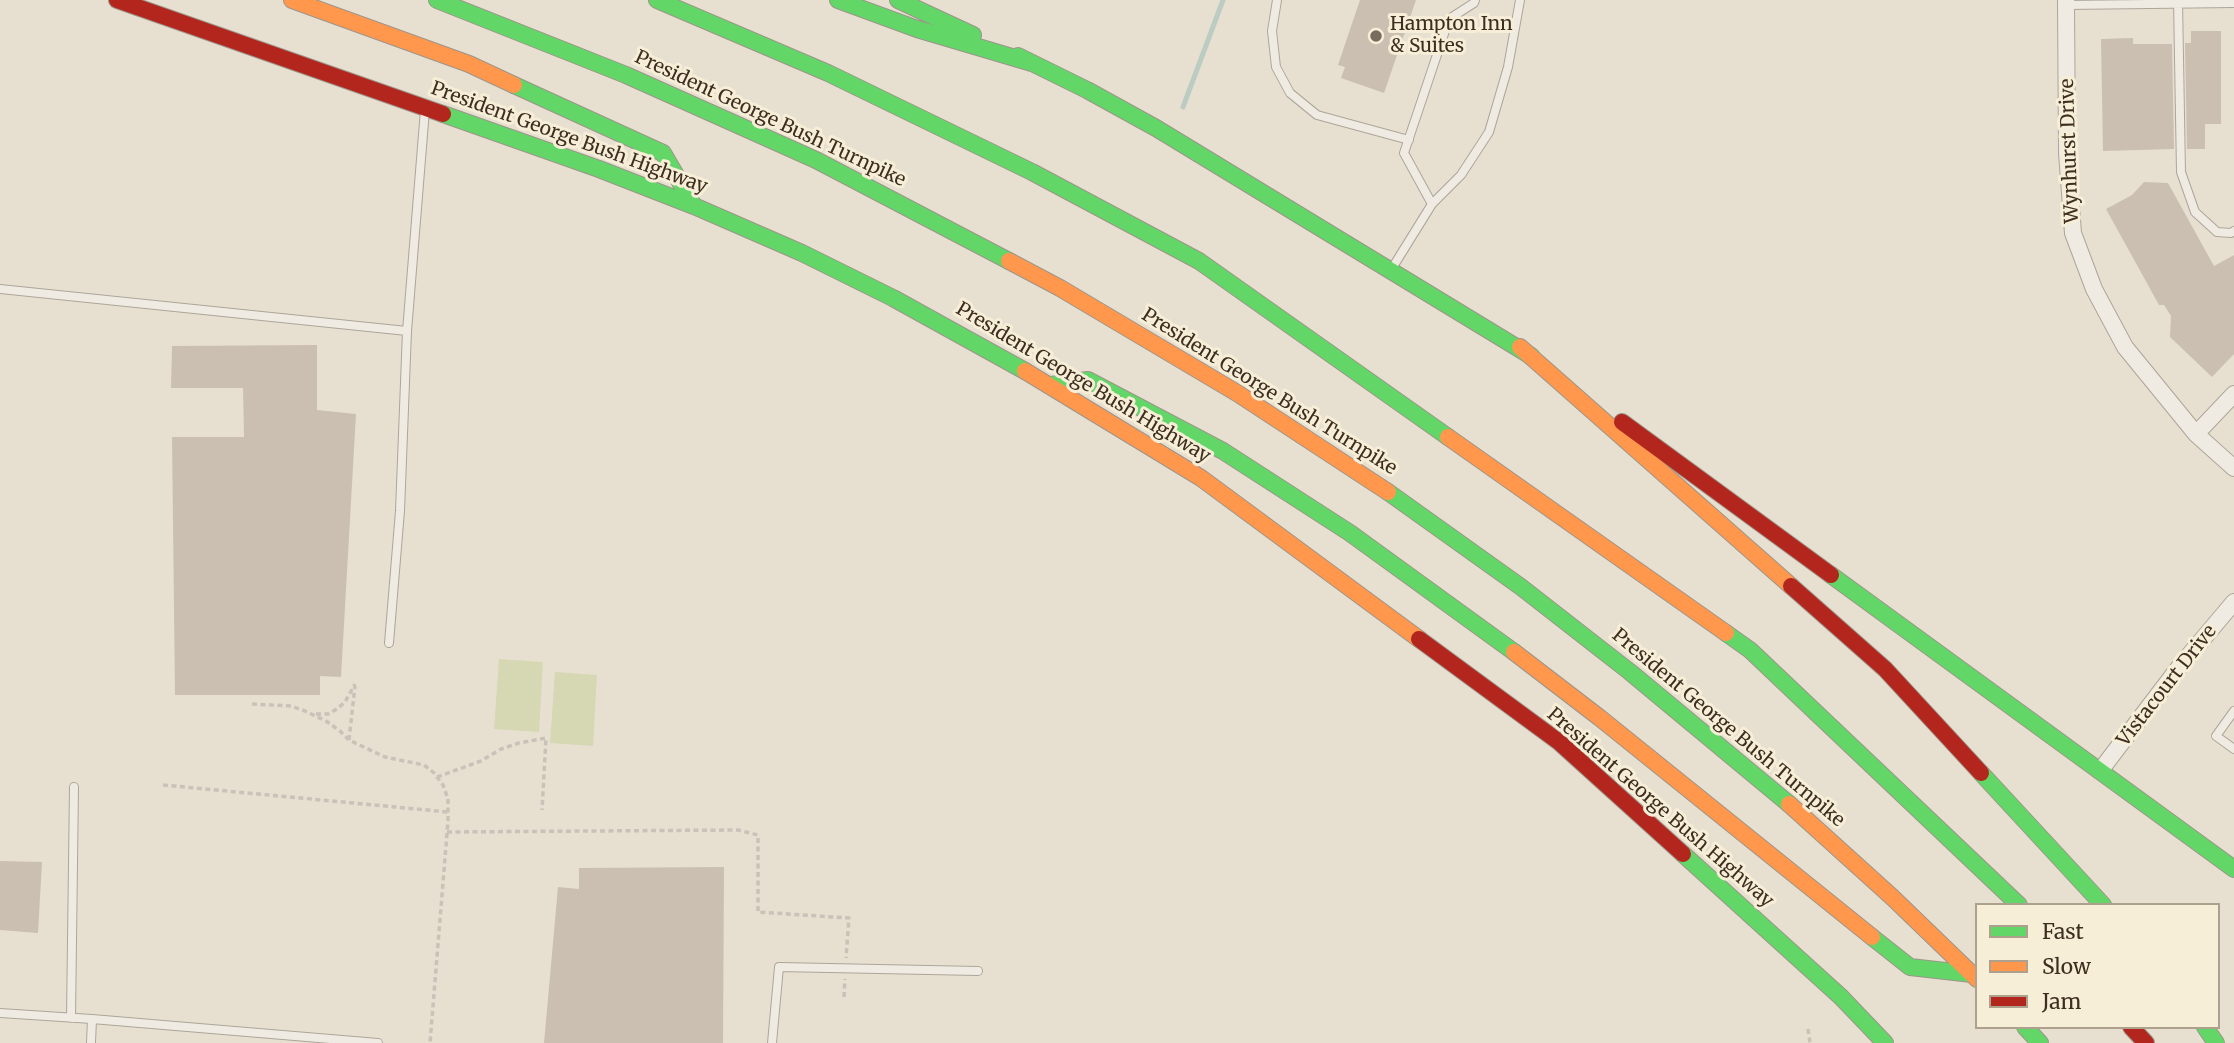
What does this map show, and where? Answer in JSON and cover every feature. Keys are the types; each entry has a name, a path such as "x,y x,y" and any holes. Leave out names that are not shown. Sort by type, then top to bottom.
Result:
{"main road":[{"name":"President George Bush Highway","path":"117,0 610,173 694,206 802,253 883,293 1051,385 1202,478 1559,742 1841,997 1885,1043"},
{"path":"292,0 469,64 663,153 694,206"},
{"name":"President George Bush Turnpike","path":"437,0 626,75 816,160 1060,288 1237,393 1410,507 1588,638 1789,804 1892,897 1974,977"},
{"path":"657,0 840,79 1032,172 1199,261 1750,650 2017,903"},
{"path":"838,0 917,29 1032,63"},
{"path":"898,0 1087,90 1156,128 1520,347 2234,869"},
{"path":"1520,347 1885,669 2101,903"},
{"path":"1051,385 1088,380 1223,451 1350,533 1477,624 1600,718 1910,967 1974,977"},
{"path":"2027,1029 2040,1043"},
{"path":"2134,1029 2146,1043"}],"street":[{"name":"Wynhurst Drive","path":"2066,3 2067,153 2073,233 2094,289 2125,347 2196,434 2234,468"},
{"path":"2196,434 2234,394"},
{"name":"Vistacourt Drive","path":"2100,771 2180,666 2233,604"}],"lane":[{"path":"1277,0 1272,31 1276,66 1290,93 1317,116 1409,140"},
{"path":"1432,204 1404,153 1449,19 1475,0"},
{"path":"1391,270 1432,204 1461,175 1489,132 1508,66 1520,0"},
{"path":"2178,2 2180,172 2195,212 2217,232 2231,233 2234,230"},
{"path":"2066,3 2234,3"},
{"path":"389,643 400,511 407,331 425,108"},
{"path":"0,289 407,331"},
{"path":"2234,711 2216,736 2234,749"},
{"path":"71,1018 74,787"},
{"path":"772,1043 779,967 978,971"},
{"path":"0,1013 378,1043"},
{"path":"91,1043 92,1019"}],"path":[{"path":"310,713 328,714 337,709 345,702 355,684 348,740"},
{"path":"252,705 291,706 310,713 340,731 348,740 385,757 424,765 443,785 448,799 447,832 430,1043"},
{"path":"437,777 481,761 501,749 545,738 542,810"},
{"path":"163,785 448,812"},
{"path":"447,832 738,830 758,835 758,912 849,918 844,997"},
{"path":"1808,1029 1810,1043"}],"green space":[{"path":"499,659 543,662 539,732 494,729"},
{"path":"555,672 597,675 593,746 550,743"}],"building":[{"name":"Hampton Inn & Suites","path":"1360,0 1416,0 1384,93 1341,78 1345,67 1338,65"},
{"path":"2191,31 2221,31 2221,124 2205,124 2205,149 2187,149 2185,43 2191,43"},
{"path":"2133,38 2133,44 2172,44 2174,149 2103,151 2101,39"},
{"path":"2144,182 2168,183 2214,266 2234,255 2234,354 2212,377 2170,337 2171,316 2164,305 2159,305 2106,209 2132,195"},
{"path":"317,345 317,410 356,414 341,677 320,676 320,695 175,695 172,437 244,437 243,388 171,388 172,346"},
{"path":"0,861 42,862 38,933 0,930"},
{"path":"724,867 723,1043 544,1043 558,887 579,889 579,868"}],"waterway":[{"path":"1183,107 1223,0"}],"traffic: fast":[{"path":"437,0 626,75 816,160 1009,261"},
{"path":"657,0 828,73 1032,172 1199,261 1448,437"},
{"path":"838,0 917,29 1032,63"},
{"path":"898,0 973,35"},
{"path":"1018,56 1156,128 1531,356"},
{"path":"514,85 663,153 694,206"},
{"path":"443,114 599,169 694,206 802,253 893,298 1025,371"},
{"path":"1051,385 1088,380 1223,451 1350,533 1514,652"},
{"path":"1388,492 1521,587 1630,672 1789,804"},
{"path":"1831,575 2234,869"},
{"path":"1726,633 1750,650 2017,903"},
{"path":"1981,773 2101,903"},
{"path":"1683,854 1841,997 1885,1043"},
{"path":"1872,937 1910,967 1972,974"},
{"path":"2027,1029 2040,1043"},
{"path":"2206,1029 2216,1043"}],"traffic: slow":[{"path":"292,0 469,64 514,85"},
{"path":"1009,261 1060,288 1237,393 1388,492"},
{"path":"1520,347 1791,586"},
{"path":"1025,371 1201,478 1419,639"},
{"path":"1448,437 1726,633"},
{"path":"1514,652 1872,937"},
{"path":"1789,804 1975,977"}],"traffic: jam":[{"path":"117,0 443,114"},
{"path":"1622,422 1831,575"},
{"path":"1791,586 1885,669 1981,773"},
{"path":"1419,639 1559,742 1683,854"},
{"path":"2133,1029 2146,1043"}],"place":[{"name":"Hampton Inn & Suites","path":"1376,36"}]}
